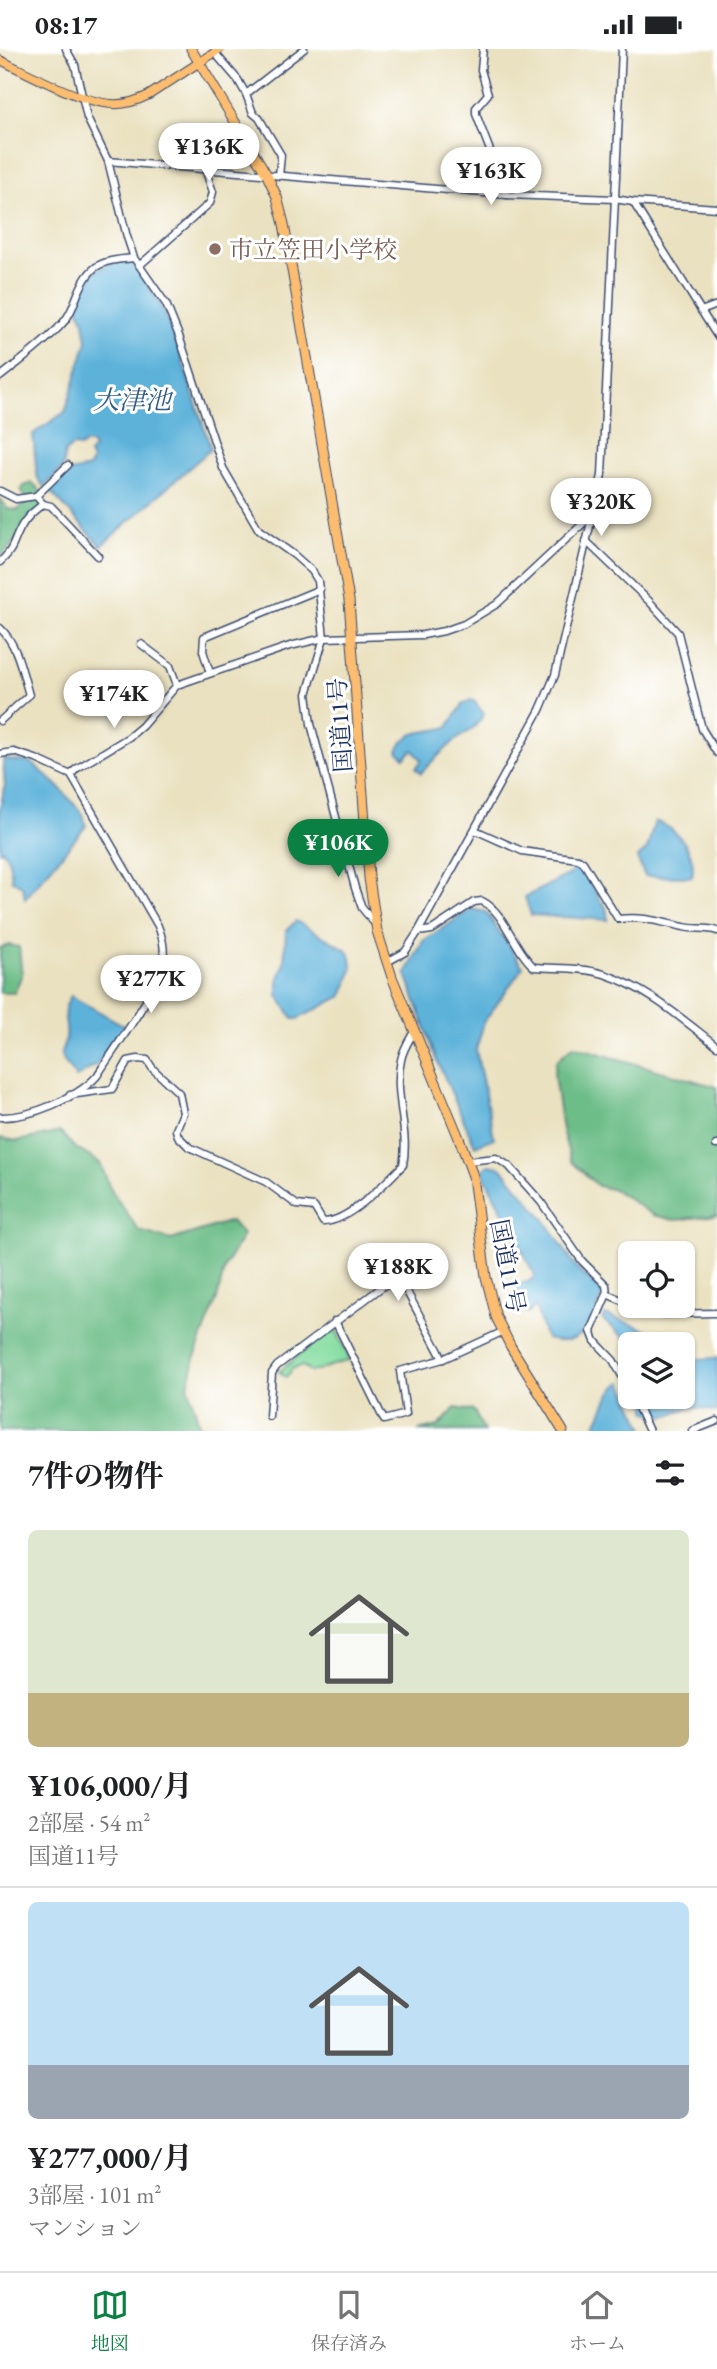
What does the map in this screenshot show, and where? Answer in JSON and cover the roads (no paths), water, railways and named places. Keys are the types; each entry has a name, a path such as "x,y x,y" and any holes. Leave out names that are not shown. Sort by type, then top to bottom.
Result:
{"highway":[{"name":"国道11号","path":"191,49 267,176 277,197 288,246 344,563 353,639 370,886 376,926 387,962 473,1176 488,1290 502,1332 563,1431"}],"main road":[{"path":"0,60 83,97 113,104 137,101 218,51"}],"street":[{"path":"66,49 75,65 86,118 108,161 134,257 166,305 223,468 260,530 312,571 320,589 324,638 307,694 311,723 355,888 362,908 376,926"},
{"path":"246,94 303,49"},
{"path":"483,49 481,70 488,94 476,108 476,114 507,195"},
{"path":"387,962 405,952 418,932 540,710 555,675 602,475 622,49"},
{"path":"218,51 246,94 253,113 259,118 281,155 279,176"},
{"path":"108,161 507,195 615,199 717,208"},
{"path":"140,265 210,203 213,192 205,169"},
{"path":"633,202 717,336"},
{"path":"0,377 65,322 90,269 99,263 134,257"},
{"path":"701,311 717,306"},
{"path":"0,491 16,499 37,496 68,465"},
{"path":"37,496 43,504 51,506 98,556"},
{"path":"0,562 12,551 20,528 43,504"},
{"path":"71,775 142,726 177,685 290,646 324,638 353,639 444,631 483,615 551,556 593,513"},
{"path":"586,541 649,601 678,633 702,729 717,753"},
{"path":"210,673 203,651 204,637 320,589"},
{"path":"0,628 7,634 16,651 29,695 0,721"},
{"path":"141,644 170,666 177,685"},
{"path":"0,754 14,752 71,775 164,941 159,977 97,1076 70,1095 29,1114 0,1117"},
{"path":"475,830 522,851 583,862 618,919 650,918 687,928 717,931"},
{"path":"418,932 432,930 474,902 482,901 493,909 526,960 534,967 601,973 627,983 666,1006 717,1046"},
{"path":"70,1095 112,1089 128,1061 147,1060 179,1093 183,1113 176,1130 189,1147 266,1182 297,1205 311,1205 323,1222 329,1222 375,1192 403,1165 405,1135 400,1063 415,1030"},
{"path":"468,1161 496,1158 509,1166 541,1202 582,1261 606,1285 607,1294 591,1331 595,1341 618,1369"},
{"path":"269,1416 272,1373 277,1366 398,1275 443,1359"},
{"path":"607,1294 618,1299"},
{"path":"695,1313 717,1313"},
{"path":"335,1321 384,1420 406,1414 400,1371 443,1359 502,1332"},
{"path":"639,1409 649,1431"},
{"path":"692,1431 717,1421"}],"water":[{"name":"大津池","path":"131,260 160,304 174,336 211,449 101,546 50,491 70,472 89,468 92,460 89,454 94,449 93,445 86,443 80,447 73,446 65,452 63,467 44,487 37,477 33,434 65,412 87,341 84,321 78,308 85,286 101,268"},
{"path":"471,700 484,714 481,719 421,773 416,768 422,760 413,750 404,758 398,751 406,738 412,735 448,727 463,704"},
{"path":"3,759 32,763 58,786 83,814 86,826 25,899 23,887 12,880 9,861 3,850 0,851 0,808 5,785"},
{"path":"655,821 671,830 689,850 692,877 645,876 637,858 647,849"},
{"path":"577,865 581,866 606,907 608,920 531,915 525,897 570,874"},
{"path":"472,909 486,912 523,967 484,1022 476,1050 494,1138 475,1146 436,1058 406,974 423,941"},
{"path":"296,921 347,950 352,967 342,996 298,1019 293,1019 278,995 278,981 284,964 286,931"},
{"path":"71,996 125,1026 97,1064 76,1078 61,1055 67,1033 64,1014"},
{"path":"488,1165 501,1167 546,1221 577,1269 602,1291 595,1315 579,1336 571,1340 546,1339 535,1306 529,1313 521,1308 517,1285 530,1281 535,1276 482,1171"},
{"path":"605,1315 653,1332 618,1332 602,1319"},
{"path":"717,1358 717,1412 695,1408 695,1359"},
{"path":"617,1386 618,1409 635,1409 645,1431 592,1431"},
{"path":"646,1409 683,1409 665,1416"}],"place":[{"name":"市立笠田小学校","path":"215,249"}]}
